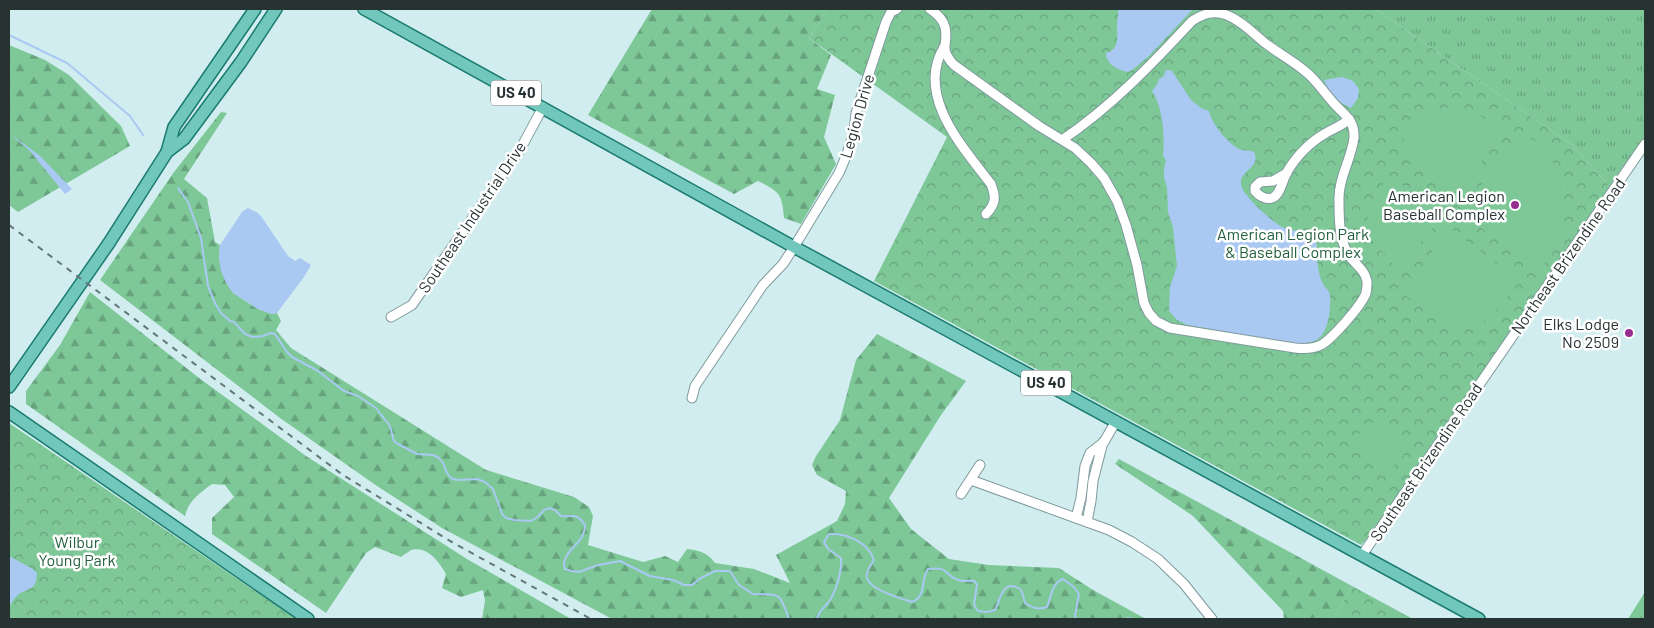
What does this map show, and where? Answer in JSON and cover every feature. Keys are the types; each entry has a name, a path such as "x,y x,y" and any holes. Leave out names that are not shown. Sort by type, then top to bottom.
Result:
{"main road":[{"path":"9,387 109,243 167,152 174,127 255,9"},
{"path":"167,152 184,139 241,62 276,9"},
{"name":"US 40","path":"364,9 794,247 1479,619"},
{"path":"9,412 308,619"}],"street":[{"name":"Legion Drive","path":"692,398 695,386 763,285 794,247 839,173 854,132 856,113 886,22 891,12 897,9"},
{"path":"930,9 939,16 945,27 944,48 937,67 936,94 948,124 991,184 995,194 995,201 992,208 986,214"},
{"path":"944,48 948,58 966,74 1039,126 1075,148 1104,178 1117,201 1128,233 1137,265 1144,303 1156,321 1170,328 1309,349 1321,345 1331,338 1366,294 1366,276 1346,252 1341,233 1338,200 1354,138 1354,132 1349,119 1306,71 1234,18 1214,12 1203,14 1192,21 1134,80 1088,122 1062,140"},
{"name":"Southeast Industrial Drive","path":"391,316 412,305 521,148 543,107"},
{"path":"1287,173 1294,161 1313,142 1349,119"},
{"name":"Northeast Brizendine Road","path":"1490,368 1645,144"},
{"name":"Southeast Brizendine Road","path":"1362,556 1432,456 1490,368"},
{"path":"1086,522 1093,481 1104,442 1116,421"},
{"path":"1076,518 1081,498 1084,466 1090,453 1104,442"},
{"path":"961,494 980,465"},
{"path":"971,480 1109,530 1132,542 1158,559 1184,584 1212,619"}],"green space":[{"path":"652,9 828,9 809,38 831,55 817,89 835,95 824,137 836,164 801,224 784,218 781,199 775,191 758,181 734,194 588,115"},
{"name":"American Legion Park & Baseball Complex","path":"828,9 1375,9 1571,144 1612,189 1396,507 1361,545 874,281 947,137 809,38"},
{"path":"1375,9 1645,9 1645,141 1612,189 1571,144"},
{"path":"9,45 45,60 69,75 121,126 130,146 18,212 9,205"},
{"name":"American Legion Baseball Complex","path":"1453,107 1470,109 1502,130 1463,191 1458,192 1399,150 1413,124 1419,119 1432,111"},
{"path":"221,112 227,113 184,179 207,198 215,242 220,245 219,258 233,293 258,309 272,314 277,313 281,321 276,330 291,348 486,470 574,497 589,507 593,516 588,545 643,562 665,556 678,562 687,549 695,550 706,554 715,563 754,569 790,583 776,555 837,521 845,504 846,491 817,475 812,465 840,420 856,360 877,334 966,381 941,415 889,498 911,529 949,559 989,565 1059,568 1093,590 1146,619 612,619 442,528 377,486 280,418 100,280 174,172"},
{"name":"American Legion Baseball Complex","path":"1521,133 1547,151 1556,170 1562,196 1562,233 1555,249 1541,268 1463,216 1462,211"},
{"name":"American Legion Baseball Complex","path":"1387,175 1442,210 1443,215 1398,270 1371,238 1368,218"},
{"name":"American Legion Baseball Complex","path":"1452,230 1519,281 1490,317 1478,325 1467,328 1455,327 1433,317 1403,293 1447,231"},
{"path":"90,292 199,378 306,456 467,559 571,619 482,619 485,601 483,590 461,597 442,588 446,574 436,560 423,550 411,550 401,557 375,547 366,553 326,613 212,534 212,518 234,497 225,485 212,484 195,498 185,516 26,404 26,391 60,345"},
{"path":"1380,421 1407,443 1407,451 1383,477 1364,454 1358,439 1360,432 1367,426"},
{"name":"Wilbur Young Park","path":"9,423 296,619 9,619"},
{"path":"1119,459 1352,586 1333,619 1284,619 1283,611 1193,516 1115,464"},
{"path":"1352,586 1413,619 1333,619"},
{"path":"1645,592 1645,619 1628,619"}],"water":[{"path":"1118,9 1193,9 1148,57 1128,72 1113,66 1108,60 1106,53 1116,46"},
{"path":"1165,71 1172,71 1191,100 1201,108 1209,111 1213,122 1227,140 1237,148 1254,152 1255,162 1241,182 1245,193 1255,205 1281,227 1305,232 1314,238 1317,246 1320,277 1329,293 1330,300 1327,324 1317,340 1297,344 1188,325 1177,320 1169,311 1170,287 1177,266 1173,227 1168,212 1167,187 1164,178 1166,160 1163,156 1162,122 1159,105 1152,91 1159,79 1164,76"},
{"path":"1342,77 1353,81 1359,89 1358,98 1351,108 1334,97 1324,80"},
{"path":"9,133 39,155 72,189 65,194 30,151"},
{"path":"248,208 258,213 263,219 288,256 295,261 300,258 311,265 277,313 272,314 258,309 233,293 221,271 220,245 242,212"},
{"path":"9,556 37,573 34,586 18,595 9,607"}],"waterway":[{"path":"9,35 67,63 130,116 143,135"},
{"path":"178,188 188,202 201,238 208,286 221,313 234,322 245,334 253,337 271,333 275,334 292,357 318,371 344,391 358,396 376,408 390,426 394,441 417,454 433,455 439,458 451,478 457,480 477,479 485,482 493,489 502,514 506,518 531,521 544,510 550,508 561,516 579,518 585,525 584,531 582,537 569,552 565,560 565,569 579,572 598,565 620,561 650,576 673,580 684,585 692,585 715,571 730,571 739,585 753,594 778,596 789,619"},
{"path":"817,619 819,613 833,596 841,568 841,558 828,549 824,542 829,534 850,537 867,548 874,560 867,573 869,582 880,590 901,599 912,602 917,599 922,592 924,578 928,569 935,568 943,570 958,580 974,581 977,584 974,605 978,611 987,612 995,610 1002,593 1011,586 1021,590 1025,603 1038,608 1047,607 1054,587 1063,579 1074,587 1079,594 1076,619"},
{"path":"1126,619 1133,619"}],"railway":[{"path":"9,225 343,475 450,541 591,619"}],"place":[{"name":"American Legion Baseball Complex","path":"1515,205"},
{"name":"Elks Lodge No 2509","path":"1629,333"}]}
